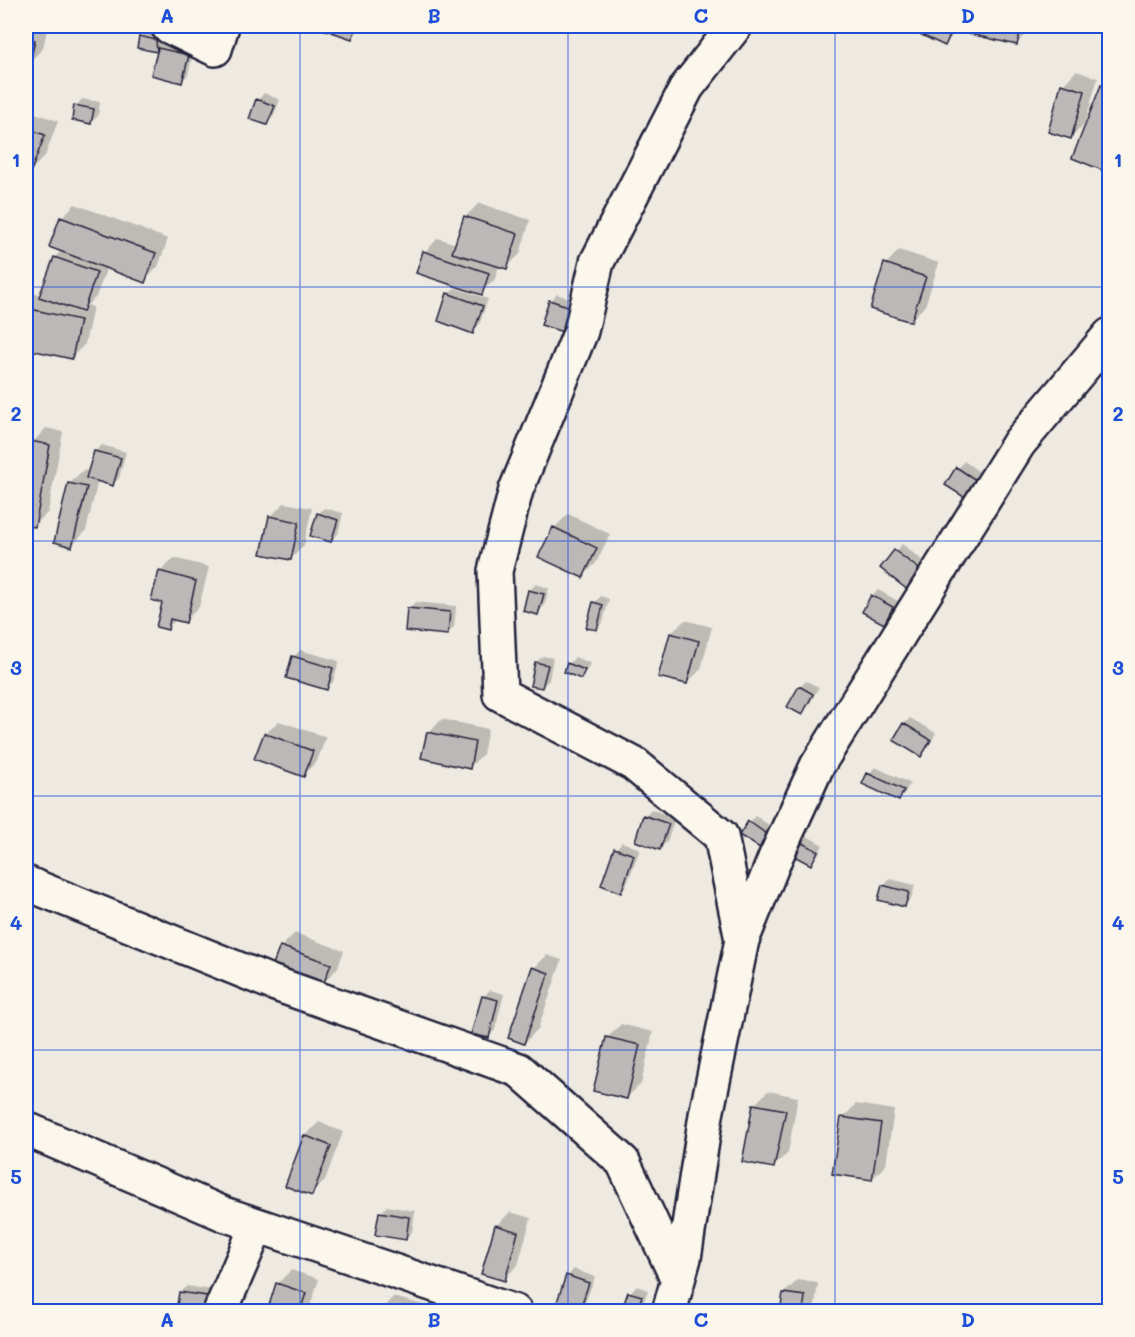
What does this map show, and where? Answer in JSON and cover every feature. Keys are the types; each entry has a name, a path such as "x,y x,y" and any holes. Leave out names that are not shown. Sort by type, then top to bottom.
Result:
{"street":[{"path":"168,26 215,49 222,26"},
{"path":"735,26 687,87 597,262 581,331 516,490 495,571 500,694 634,764 721,836 742,940"},
{"path":"669,1311 684,1258 706,1114 742,940 776,856 823,757 1019,443 1110,335"},
{"path":"26,883 273,983 519,1070 623,1162 678,1280"},
{"path":"26,1129 214,1210 515,1311"},
{"path":"220,1311 257,1226"}],"building":[{"path":"314,26 357,26 352,39"},
{"path":"915,26 954,26 945,46 913,31"},
{"path":"972,26 1022,26 1017,45 970,34"},
{"path":"139,36 156,40 157,52 137,48"},
{"path":"26,38 35,40 30,63 26,62"},
{"path":"158,48 189,55 182,83 151,75"},
{"path":"1061,84 1085,91 1071,139 1048,132"},
{"path":"1101,85 1110,88 1109,173 1072,158"},
{"path":"256,99 275,106 267,125 249,119"},
{"path":"74,105 94,109 91,124 72,120"},
{"path":"26,128 45,135 31,171 26,169"},
{"path":"464,216 518,234 507,269 452,253"},
{"path":"60,217 156,253 145,283 49,247"},
{"path":"423,251 489,273 482,295 416,273"},
{"path":"54,257 97,272 83,312 39,297"},
{"path":"884,263 926,277 911,322 870,309"},
{"path":"447,293 483,306 473,334 438,321"},
{"path":"549,300 574,308 566,333 541,325"},
{"path":"26,308 80,320 72,359 26,349"},
{"path":"31,441 50,445 35,527 26,526 26,471"},
{"path":"94,451 121,458 113,486 86,478"},
{"path":"956,467 976,480 964,497 945,485"},
{"path":"68,483 87,487 72,547 54,542"},
{"path":"317,513 338,520 331,542 310,536"},
{"path":"269,516 299,522 291,560 261,554"},
{"path":"553,527 597,548 583,578 538,557"},
{"path":"894,550 923,572 909,591 880,568"},
{"path":"159,571 196,581 186,623 170,619 168,630 156,627 162,603 151,600"},
{"path":"528,590 544,594 538,615 523,611"},
{"path":"871,595 893,607 884,624 862,612"},
{"path":"593,602 603,605 597,630 586,628"},
{"path":"407,608 450,612 448,635 405,631"},
{"path":"670,633 699,641 687,684 658,677"},
{"path":"292,656 333,668 327,690 286,678"},
{"path":"535,662 548,665 542,688 530,686"},
{"path":"567,663 585,670 581,679 564,672"},
{"path":"799,686 813,694 802,715 787,707"},
{"path":"903,723 931,740 921,757 893,740"},
{"path":"427,732 475,742 470,769 421,758"},
{"path":"264,733 313,751 304,777 254,759"},
{"path":"867,773 904,790 899,801 862,784"},
{"path":"643,815 669,824 660,850 635,841"},
{"path":"748,821 771,837 763,850 739,835"},
{"path":"798,841 818,851 811,865 790,854"},
{"path":"614,848 634,855 621,893 601,885"},
{"path":"882,885 909,892 905,907 878,900"},
{"path":"280,946 331,964 323,985 272,967"},
{"path":"532,967 549,973 524,1044 508,1038"},
{"path":"482,996 498,1000 489,1038 471,1034"},
{"path":"606,1037 640,1045 627,1099 593,1091"},
{"path":"753,1104 786,1110 774,1168 742,1162"},
{"path":"841,1117 881,1123 872,1180 832,1174"},
{"path":"304,1135 331,1146 312,1196 285,1186"},
{"path":"379,1212 409,1217 406,1240 375,1235"},
{"path":"495,1225 518,1232 505,1281 481,1274"},
{"path":"566,1275 589,1283 579,1312 563,1312 555,1308"},
{"path":"276,1283 306,1293 300,1312 267,1312"},
{"path":"179,1292 207,1296 204,1312 176,1312"},
{"path":"628,1292 642,1296 637,1312 621,1312"},
{"path":"783,1293 805,1296 803,1312 780,1312"}]}
